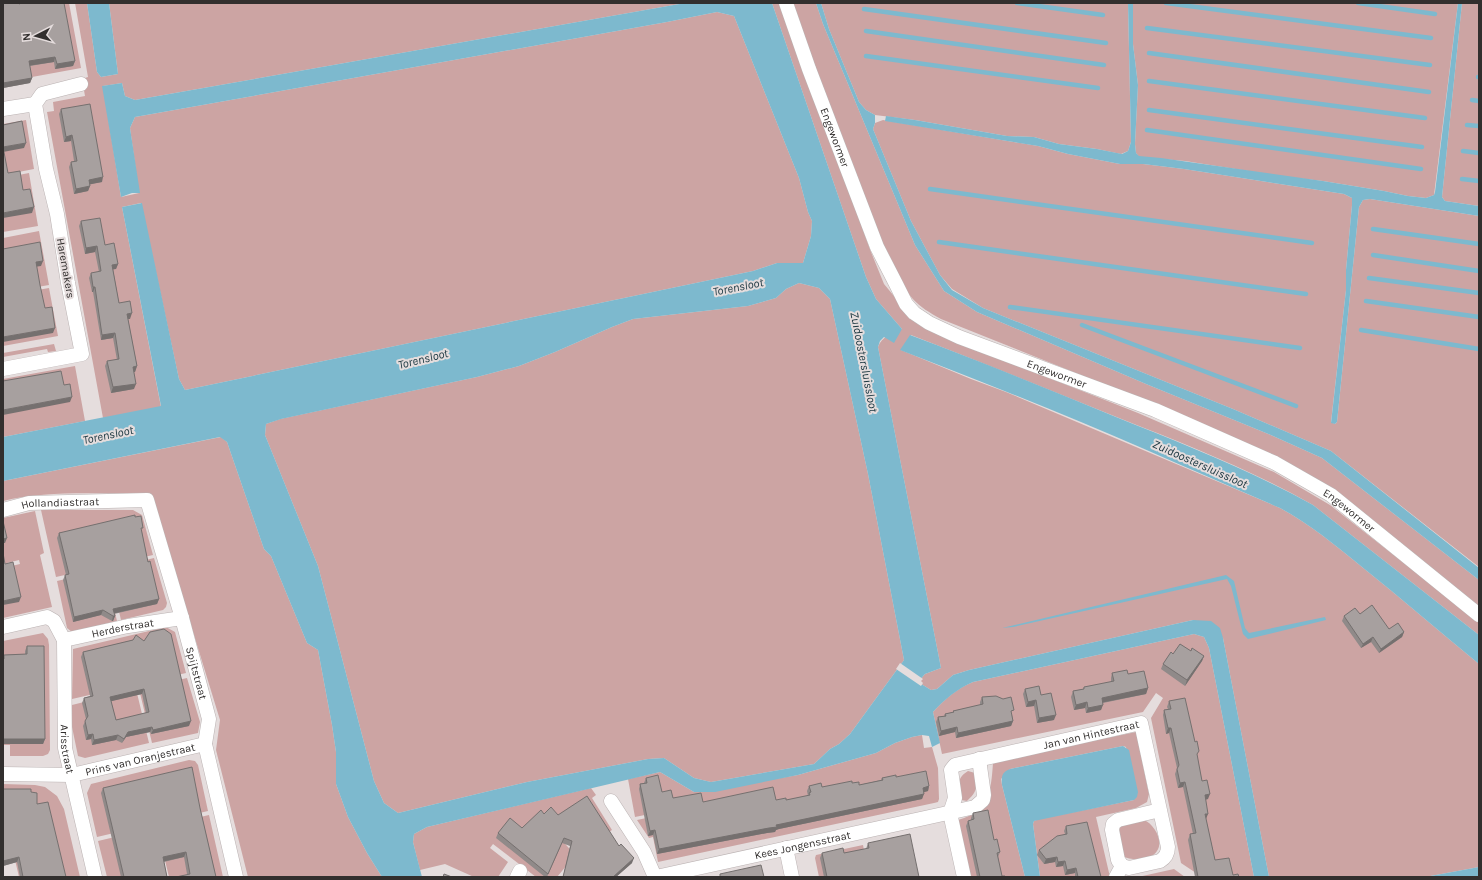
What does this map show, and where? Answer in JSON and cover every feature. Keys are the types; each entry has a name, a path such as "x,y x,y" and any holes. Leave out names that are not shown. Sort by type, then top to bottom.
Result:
{"street":[{"name":"Engewormer","path":"786,3 809,69 877,247 906,304 914,312 929,322 959,337 1155,410 1275,463 1331,495 1479,615"},
{"path":"3,109 35,104 42,94 81,84"},
{"name":"Haremakers","path":"3,368 82,354 68,283 57,214 46,169 35,104"},
{"name":"Spijtstraat","path":"117,501 147,500 182,618 209,719 205,744 236,877"},
{"name":"Hollandiastraat","path":"3,510 29,503 117,501"},
{"name":"Arisstraat","path":"3,626 47,617 54,621 64,640 66,748 95,877"},
{"name":"Herderstraat","path":"64,640 128,626 182,618"},
{"name":"Jan van Hintestraat","path":"950,813 955,798 951,770 955,765 1141,723 1160,810 1168,847 1168,852 1160,861 1119,871 1112,830 1113,824 1118,820 1160,810"},
{"name":"Prins van Oranjestraat","path":"3,774 72,775 205,744"},
{"path":"964,877 950,813 975,807 983,800 984,791 979,760"},
{"path":"612,801 644,852 656,877"},
{"name":"Kees Jongensstraat","path":"656,877 950,813"},
{"path":"786,848 792,877"}],"shaded area":[{"path":"18,3 69,3 81,68 32,77"},
{"path":"75,3 87,3 97,72 101,77 118,74 109,3 685,3 135,100 125,96 122,83 103,86 121,197 139,193 130,128 135,117 717,12 734,16 799,178 808,212 812,221 811,236 803,263 777,263 753,271 185,390 179,379 141,203 122,207 161,407 103,418 47,112 54,111 53,102 85,96 82,79 88,77"},
{"path":"772,3 781,3 884,284 903,307 973,348 1138,413 1274,472 1330,505 1479,622 1479,635 1313,505 1266,480 1218,458 911,335 901,350 1006,392 1280,508 1302,521 1332,543 1479,664 1479,867 1425,877 1269,877 1223,638 1193,620 969,670 953,675 937,689 931,690 918,682 925,674 941,668 878,347 882,340 902,329 876,299 866,277"},
{"path":"793,3 816,3 823,24 915,245 944,291 977,312 1322,458 1479,580 1479,608 1334,492 1148,402 941,319 918,304 903,286 882,246 842,142"},
{"path":"821,3 1128,3 1131,142 1128,151 1121,154 1059,144 1034,137 1007,136 915,120 875,115 866,110 859,102 829,29"},
{"path":"1133,3 1458,3 1434,195 1426,198 1408,196 1323,181 1287,177 1185,161 1139,157 1136,153 1135,144 1138,85 1133,44"},
{"path":"1462,3 1479,3 1479,206 1445,201 1442,197"},
{"path":"26,120 34,169 3,175 3,124"},
{"path":"883,120 1038,146 1068,154 1120,164 1143,164 1184,169 1344,194 1352,198 1346,270 1346,290 1331,422 1335,424 1337,422 1359,207 1363,200 1370,199 1479,216 1479,567 1331,451 1233,409 983,308 952,289 940,275 911,221 873,129 875,123"},
{"path":"29,173 38,226 3,232 3,178"},
{"path":"39,231 49,285 3,293 3,238"},
{"path":"799,283 819,288 830,299 868,474 904,660 850,734 839,744 830,749 814,764 711,782 694,778 664,758 648,759 527,782 398,813 384,803 374,781 318,566 265,435 266,424 280,419 477,377 519,366 633,319 748,306 776,298 786,289"},
{"path":"49,288 58,336 3,346 3,296"},
{"path":"54,344 56,351 48,352 47,349 3,357 3,353"},
{"path":"75,366 85,421 3,437 3,379"},
{"path":"221,437 227,442 264,549 271,556 307,643 318,650 336,752 336,784 348,817 367,853 382,877 248,877 216,750 220,720 153,501 147,494 56,494 38,495 3,501 3,481"},
{"path":"41,510 133,510 142,515 153,555 56,577"},
{"path":"35,511 44,553 40,555 52,607 3,618 3,568 20,564 19,560 3,564 3,518"},
{"path":"154,558 167,603 166,607 163,610 121,620 109,569"},
{"path":"105,570 117,621 72,632 67,628 57,581"},
{"path":"166,627 175,632 186,673 72,699 73,649"},
{"path":"43,633 48,639 49,645 50,750 48,754 43,756 10,756 10,745 3,745 3,641"},
{"path":"1194,634 1204,637 1209,648 1254,877 1197,877 1199,875 1181,863 1151,718 1163,698 1156,693 1143,712 942,754 933,712 951,695 973,682"},
{"path":"187,678 200,722 198,733 152,743 139,689"},
{"path":"136,689 149,743 85,758 78,756 72,727 72,705"},
{"path":"1136,732 1149,794 1147,802 1136,808 1096,817 1110,877 1040,877 1033,824 1034,821 1039,819 1134,800 1126,747 1123,746 1010,769 1001,779 1025,877 970,877 958,820 968,816 982,806 989,791 993,763"},
{"path":"922,735 924,748 932,747 938,768 938,802 658,862 653,837 649,838 637,820 684,810 684,807 635,817 628,779 660,772 694,792 798,775 876,753 895,743"},
{"path":"189,760 195,761 198,765 208,811 97,837 87,793 91,784"},
{"path":"968,771 975,773 976,788 967,801 961,800 959,784 961,777"},
{"path":"3,784 35,785 45,787 57,796 64,809 80,877 19,877 7,826 3,827"},
{"path":"591,788 596,795 592,798 612,830 589,846 542,813 539,815 577,857 567,865 557,877 536,877 493,844 490,848 508,862 498,877 474,877 445,864 420,870 413,842 414,834 427,827"},
{"path":"209,815 223,877 169,877 157,827"},
{"path":"1144,820 1151,825 1157,833 1159,838 1159,847 1157,851 1150,857 1141,859 1131,859 1123,856 1119,828 1123,824"},
{"path":"153,828 165,877 107,877 98,841"},
{"path":"863,845 869,877 819,877 815,858 816,855"},
{"path":"1174,869 1185,877 1138,877"}],"water":[{"path":"87,3 109,3 118,74 101,77 97,72"},
{"path":"685,3 772,3 866,277 876,299 902,329 894,343 884,337 880,341 878,347 941,668 925,674 918,682 931,690 937,689 953,675 969,670 1193,620 1211,621 1220,628 1223,638 1269,877 1254,877 1209,648 1204,637 1194,634 973,682 952,695 933,712 940,743 932,747 929,736 922,735 912,737 895,743 876,753 798,775 715,792 694,792 660,772 427,827 414,834 413,842 422,877 382,877 367,853 348,817 336,784 336,752 318,650 307,643 271,556 264,549 227,442 220,437 3,481 3,437 161,406 122,207 142,203 179,379 185,390 753,271 777,263 803,263 811,236 812,221 808,212 799,178 734,16 717,12 135,117 130,128 140,193 132,193 121,197 102,86 122,83 125,96 135,100","holes":["799,283 819,288 830,299 868,474 904,660 850,734 839,744 830,749 814,764 711,782 694,778 664,758 648,759 527,782 398,813 384,803 374,781 318,566 265,435 266,424 281,419 477,377 519,366 633,319 748,306 776,298 786,289"]},
{"path":"816,3 821,3 829,29 859,102 866,110 875,115 873,129 911,221 940,275 952,290 983,308 1233,409 1331,451 1479,568 1479,580 1322,458 977,312 944,291 915,245 823,24"},
{"path":"1128,3 1133,3 1133,44 1138,85 1135,144 1136,153 1139,156 1323,181 1426,198 1434,195 1435,192 1458,3 1462,3 1442,197 1445,201 1479,206 1479,216 1370,199 1363,200 1359,207 1337,422 1335,424 1331,423 1346,290 1346,270 1352,198 1344,194 1184,169 1143,164 1120,164 1068,154 1038,146 885,121 886,116 915,120 1007,136 1034,137 1059,144 1122,154 1128,151 1131,142"},
{"name":"Zuidoostersluissloot","path":"910,335 1014,375 1191,447 1265,480 1313,505 1479,635 1479,664 1342,551 1291,514 1076,420 900,350"},
{"path":"1226,575 1234,581 1245,628 1249,633 1325,617 1326,620 1248,639 1243,634 1231,586 1227,579 1013,627 1002,628"},
{"path":"1123,746 1129,750 1138,792 1137,797 1134,800 1034,821 1033,824 1040,877 1025,877 1002,785 1002,777 1004,773 1010,769"},
{"path":"1479,867 1479,877 1425,877"}],"pier":[{"path":"900,663 923,679 921,681 923,683 921,686 896,669"}],"building":[{"path":"3,3 64,3 75,61 57,64 55,57 29,61 32,78 3,83"},
{"path":"90,104 103,177 89,180 90,186 76,189 71,162 77,161 72,135 66,137 61,109"},
{"path":"22,121 26,143 3,147 3,125"},
{"path":"3,147 8,173 20,171 23,190 30,189 34,207 3,213"},
{"path":"100,218 105,245 114,243 118,264 112,265 119,303 130,301 132,313 127,314 137,366 133,367 136,384 113,387 107,361 119,359 115,333 102,335 95,287 93,287 91,273 101,271 97,246 86,248 81,221"},
{"path":"40,242 43,261 36,262 40,285 45,308 52,307 55,328 3,337 3,249"},
{"path":"61,371 64,385 70,384 72,397 3,410 3,381"},
{"path":"135,515 135,517 141,516 143,528 141,528 148,562 150,561 159,599 113,609 115,616 103,610 74,617 65,575 69,574 59,533"},
{"path":"3,521 7,538 3,539"},
{"path":"3,553 5,564 13,562 21,597 3,601"},
{"path":"1372,605 1389,629 1398,623 1404,632 1381,649 1373,637 1363,644 1344,616 1355,608 1360,614"},
{"path":"164,629 171,634 191,721 153,730 152,727 128,732 124,739 118,735 94,740 93,734 88,735 85,721 88,716 84,698 93,696 83,652 133,640 136,635 144,641 150,632","holes":["144,689 149,712 116,720 110,697"]},
{"path":"1180,644 1191,651 1192,648 1204,656 1187,680 1163,664 1171,652 1173,654"},
{"path":"27,646 44,646 45,739 3,739 4,655 27,654"},
{"path":"1127,670 1128,674 1144,671 1148,688 1102,698 1103,705 1088,708 1087,702 1076,705 1073,691 1084,689 1084,687 1114,681 1112,673"},
{"path":"1039,686 1041,695 1051,693 1056,715 1039,718 1036,700 1028,702 1025,689"},
{"path":"996,696 1003,699 1011,697 1014,710 1011,711 1013,721 958,733 957,727 941,731 938,717 946,716 945,714 954,712 953,711 983,704 982,697"},
{"path":"1185,698 1195,742 1197,741 1199,751 1197,754 1202,781 1207,780 1210,794 1205,795 1208,814 1205,814 1215,860 1229,858 1233,875 1238,874 1239,877 1198,877 1190,834 1196,833 1185,782 1180,783 1177,769 1179,765 1171,728 1168,728 1164,710 1171,709 1169,701"},
{"path":"192,767 216,877 176,877 190,874 186,852 163,857 167,877 124,877 103,788"},
{"path":"926,771 929,786 923,788 924,794 776,825 777,827 659,849 655,830 650,831 640,784 647,783 646,778 658,775 662,792 671,790 673,798 701,793 703,802 773,787 776,800 786,798 786,800 810,795 809,793 811,792 809,786 821,783 822,787 852,781 852,783 859,782 859,785 883,780 882,778 896,775 896,777"},
{"path":"3,789 31,789 31,792 37,793 37,804 48,802 66,877 23,877 19,857 3,861"},
{"path":"587,796 619,846 621,844 634,858 613,877 563,877 572,841 564,838 548,874 498,833 510,818 522,828 541,810 544,814 551,807 558,815"},
{"path":"988,810 994,840 997,839 1000,852 997,853 1002,876 1005,877 980,877 968,821 974,819 973,813"},
{"path":"1087,822 1101,877 1078,877 1076,868 1067,870 1065,861 1058,862 1057,857 1046,859 1039,850 1057,836 1067,834 1066,826"},
{"path":"910,834 919,877 827,877 822,853 843,848 844,853 869,848 868,843"},
{"path":"761,865 764,877 720,877 720,874"},
{"path":"444,874 452,877 443,877"}],"waterway":[{"path":"1017,3 1103,15"},
{"path":"1166,3 1431,38"},
{"path":"1358,3 1435,14"},
{"path":"864,9 1106,43"},
{"path":"1147,28 1430,65"},
{"path":"866,31 1104,65"},
{"path":"1149,53 1429,92"},
{"path":"866,56 1098,88"},
{"path":"1149,81 1425,118"},
{"path":"1472,100 1479,101"},
{"path":"1149,110 1422,147"},
{"path":"1467,125 1479,126"},
{"path":"1147,130 1421,169"},
{"path":"1463,151 1479,153"},
{"path":"1462,179 1479,181"},
{"path":"930,189 1312,243"},
{"path":"1373,229 1479,244"},
{"path":"939,242 1306,294"},
{"path":"1373,255 1479,271"},
{"path":"1369,278 1479,293"},
{"path":"1366,301 1479,317"},
{"path":"1010,307 1300,348"},
{"path":"1082,325 1296,406"},
{"path":"1361,330 1479,349"}],"water label":[{"name":"Torensloot","path":"738,287"},
{"name":"Torensloot","path":"423,359"},
{"name":"Torensloot","path":"108,435"}]}
